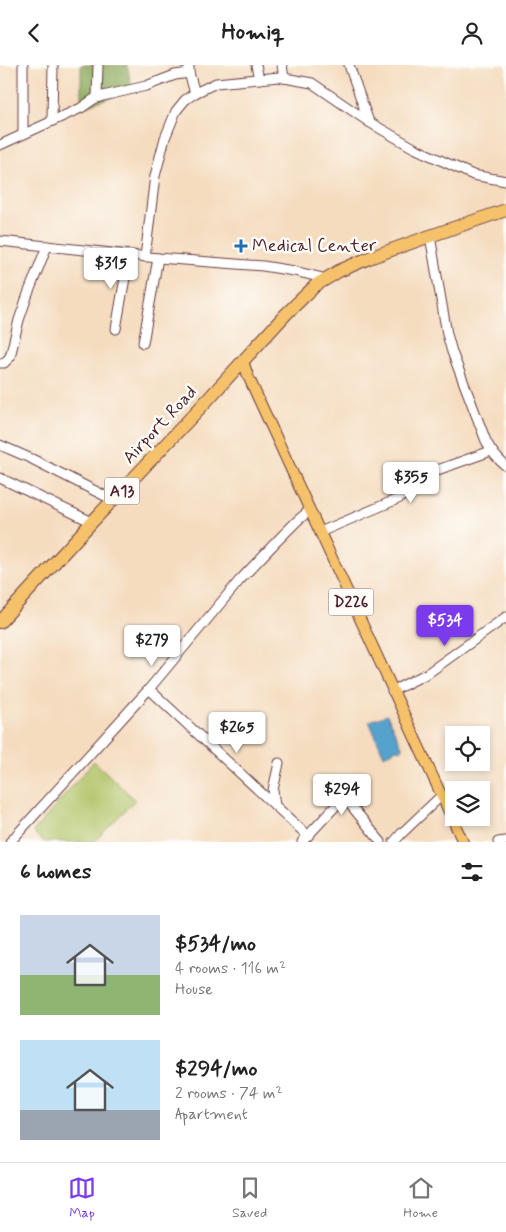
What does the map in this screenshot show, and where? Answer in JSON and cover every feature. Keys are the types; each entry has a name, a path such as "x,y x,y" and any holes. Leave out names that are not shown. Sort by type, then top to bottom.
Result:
{"highway":[{"name":"A13","path":"243,361 316,285 339,271 430,236 506,210"},
{"name":"Airport Road","path":"0,622 243,361"}],"main road":[{"name":"D226","path":"243,361 462,842"}],"street":[{"path":"23,65 23,134"},
{"path":"52,121 53,65"},
{"path":"97,98 98,65"},
{"path":"256,65 259,79"},
{"path":"282,65 284,78"},
{"path":"349,65 369,122"},
{"path":"0,145 81,108 97,98 146,86 189,69 195,93"},
{"path":"145,257 155,176 165,138 176,111 185,100 195,93 216,83 280,77 312,83 369,122 414,148 473,175 506,181"},
{"path":"430,236 447,334 452,352 486,441 491,451 506,466"},
{"path":"0,241 145,257 263,266 327,279"},
{"path":"0,363 4,363 10,357 19,319 48,246"},
{"path":"116,329 129,255"},
{"path":"143,343 158,258"},
{"path":"0,445 113,500"},
{"path":"320,532 400,498 426,474 491,451"},
{"path":"0,478 92,522"},
{"path":"10,842 149,689 239,581 297,521 310,511"},
{"path":"392,691 428,673 506,617"},
{"path":"149,689 275,806 305,839 344,797 381,842"},
{"path":"275,806 273,790 279,763"},
{"path":"394,842 441,796"},
{"path":"498,842 506,841"}],"green space":[{"path":"81,65 127,65 132,89 81,108"},
{"path":"94,761 135,800 94,842 44,842 33,832"}],"water":[{"path":"387,715 403,749 396,749 384,756 369,721"}],"place":[{"name":"Medical Center","path":"241,246"}]}
